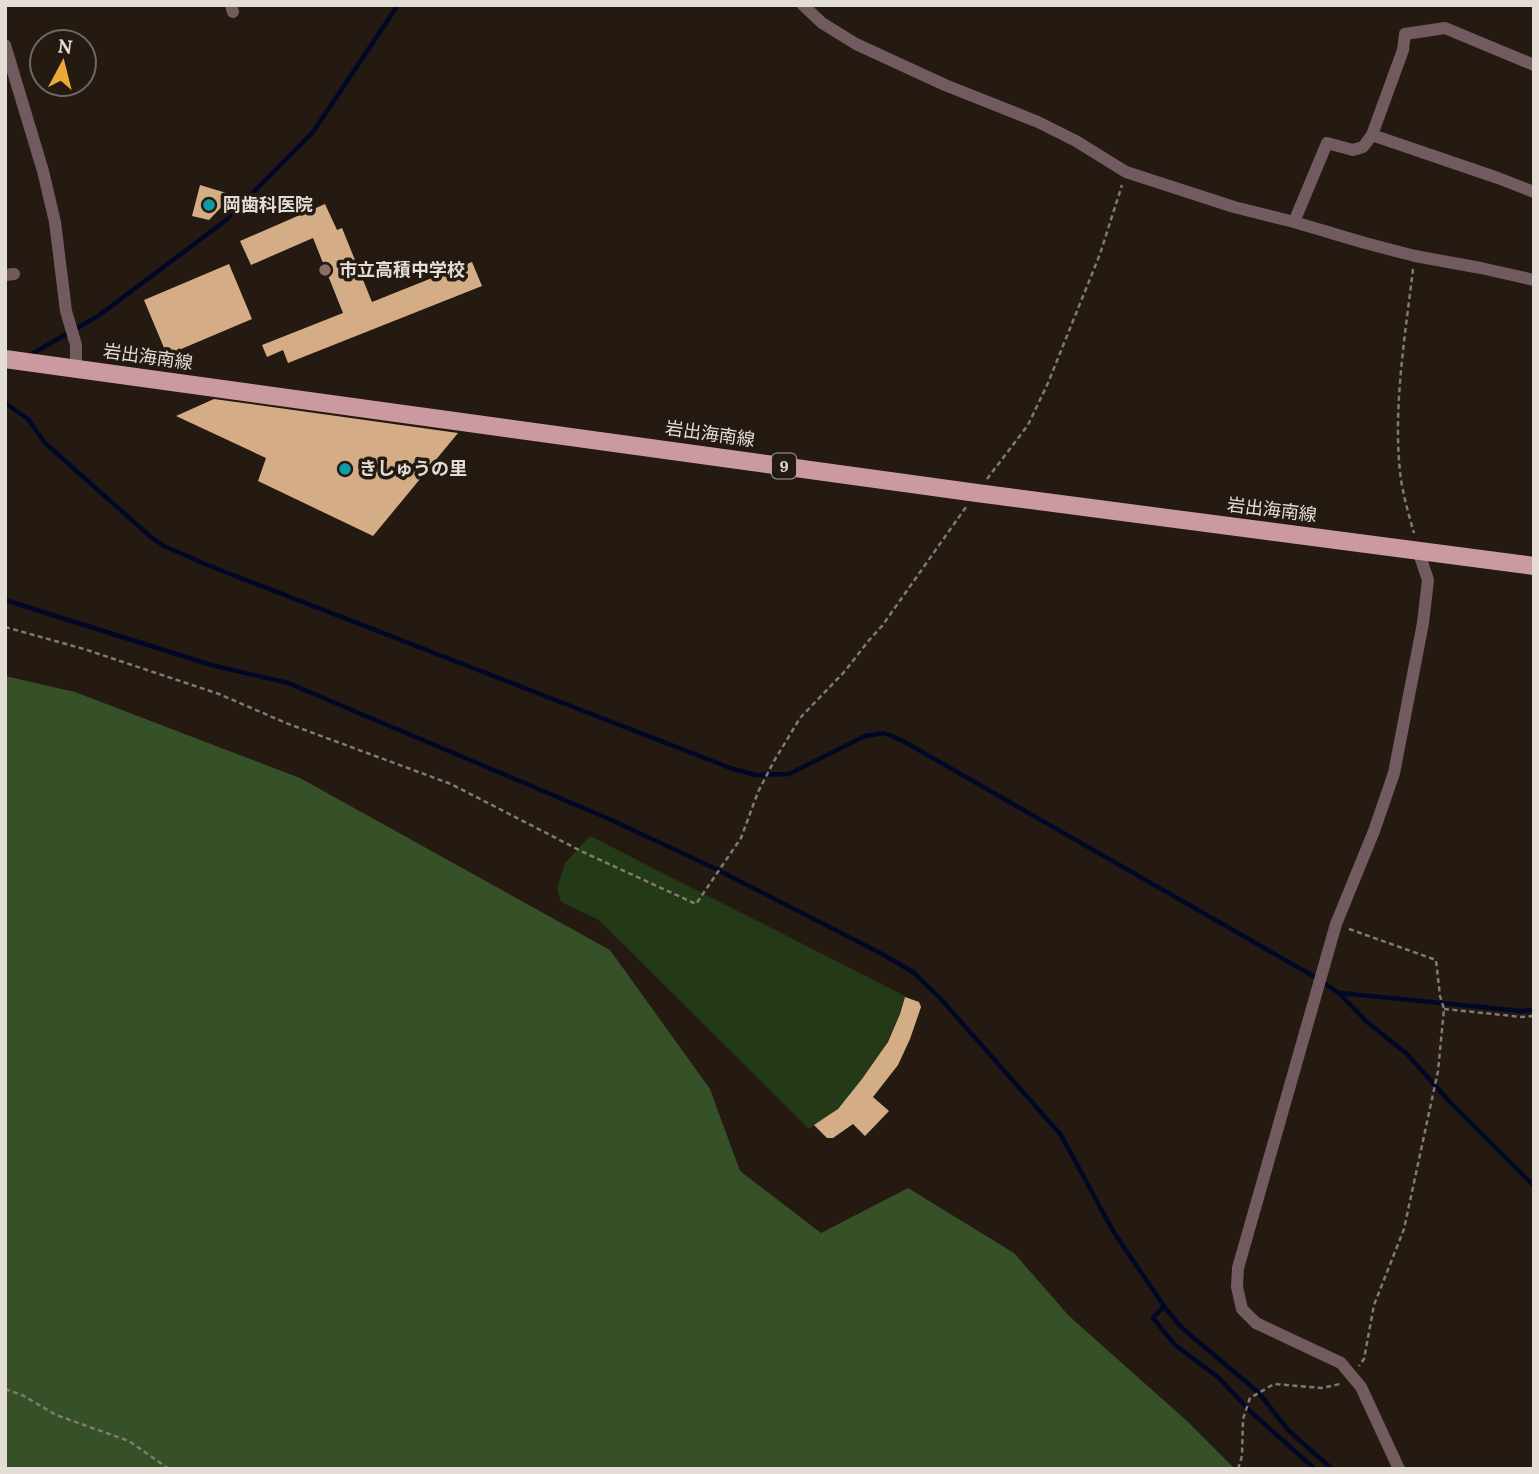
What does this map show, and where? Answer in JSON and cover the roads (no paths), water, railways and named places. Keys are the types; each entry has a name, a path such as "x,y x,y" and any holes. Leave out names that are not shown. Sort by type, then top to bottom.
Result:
{"main road":[{"name":"岩出海南線","path":"5,359 977,493 1534,566"}],"street":[{"path":"803,5 822,23 856,44 945,85 1038,122 1076,141 1126,172 1234,206 1415,256 1534,280"},
{"path":"1294,222 1327,143 1353,150 1363,147 1371,135 1402,50 1405,34 1445,28 1534,65"},
{"path":"5,45 43,171 55,222 66,310 76,345 76,368"},
{"path":"1371,135 1534,192"},
{"path":"1399,1469 1361,1387 1341,1363 1256,1323 1242,1309 1237,1287 1238,1268 1336,924 1374,831 1394,773 1423,623 1428,580 1419,550"}],"waterway":[{"path":"28,356 98,316 225,221 313,132 398,5"},
{"path":"5,403 28,419 45,443 164,546 733,769 756,775 789,774 865,736 884,733 903,741 1339,993 1366,1021 1407,1054 1450,1102 1534,1186"},
{"path":"5,600 211,665 288,683 607,818 714,868 913,972 940,998 1061,1135 1113,1231 1181,1327 1259,1393 1288,1430 1332,1469"},
{"path":"1340,993 1521,1011 1534,1010"},
{"path":"1164,1306 1153,1318 1175,1345 1218,1377 1251,1412 1315,1469"}],"place":[{"name":"岡歯科医院","path":"209,205"},
{"name":"市立高積中学校","path":"325,270"},
{"name":"きしゅうの里","path":"345,469"}]}
